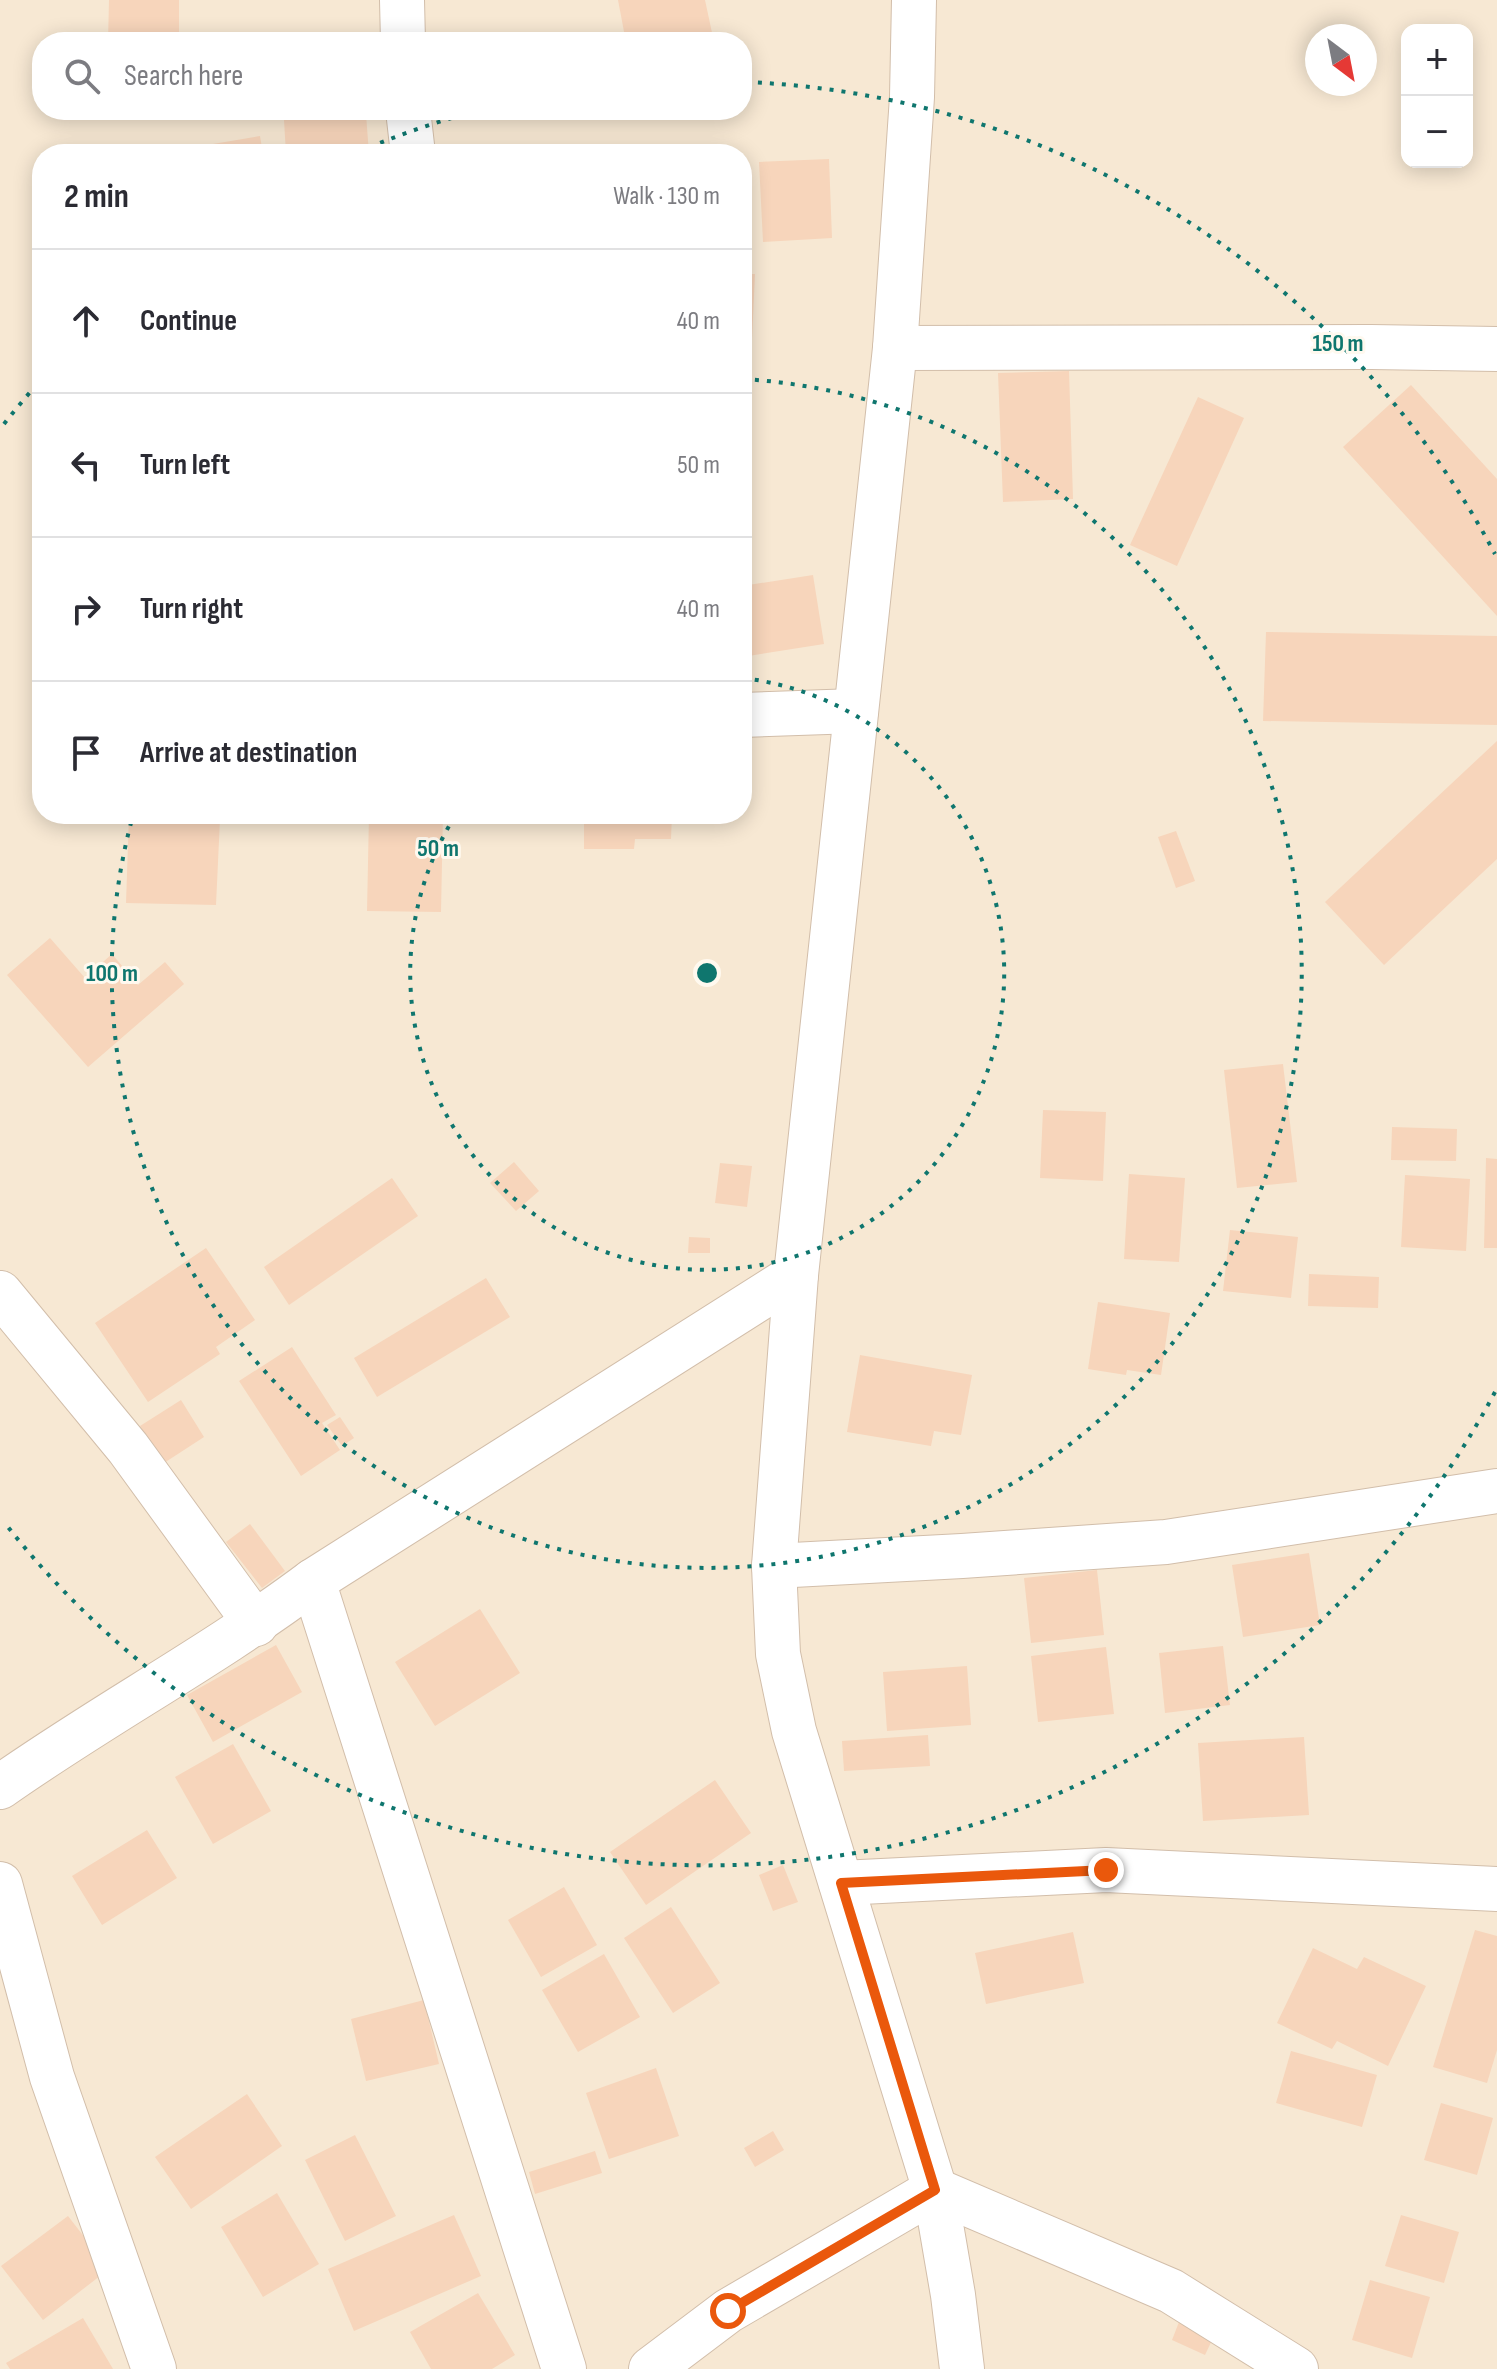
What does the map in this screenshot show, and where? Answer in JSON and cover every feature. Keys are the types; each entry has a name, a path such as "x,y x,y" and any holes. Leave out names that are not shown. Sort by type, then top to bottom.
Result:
{"street":[{"path":"402,0 403,32"},
{"path":"914,0 912,97 895,348 796,1275 774,1566 778,1654 794,1731 935,2190 962,2369"},
{"path":"409,120 412,144"},
{"path":"895,348 1497,349"},
{"path":"752,715 856,711"},
{"path":"0,1787 56,1748 256,1624 313,1581 796,1275"},
{"path":"3,1301 128,1448 256,1624"},
{"path":"774,1566 1166,1542 1497,1491"},
{"path":"313,1581 564,2369"},
{"path":"841,1883 1106,1870 1497,1889"},
{"path":"0,1884 52,2077 154,2369"},
{"path":"651,2369 728,2311 935,2190"},
{"path":"935,2190 1171,2291 1296,2369"}],"shaded area":[{"path":"0,0 1497,0 1497,2369 0,2369"}],"building":[{"path":"109,0 179,0 179,32 108,32"},
{"path":"618,0 705,0 712,32 624,32"},
{"path":"284,120 366,120 368,144 285,144"},
{"path":"260,136 261,144 213,144"},
{"path":"829,159 832,238 763,242 759,162"},
{"path":"752,274 755,274 752,340"},
{"path":"1069,371 1073,499 1003,502 998,373"},
{"path":"1411,385 1497,479 1497,616 1343,447"},
{"path":"1198,397 1244,418 1177,566 1130,545"},
{"path":"813,575 824,644 752,655 752,584"},
{"path":"1266,632 1497,636 1497,725 1263,721"},
{"path":"1497,741 1497,859 1384,965 1325,902"},
{"path":"129,824 220,824 216,905 126,903"},
{"path":"369,824 443,824 441,912 367,911"},
{"path":"584,824 672,824 671,839 635,839 634,849 584,849"},
{"path":"1176,831 1195,881 1176,888 1158,837"},
{"path":"50,938 85,978 112,954 138,985 165,962 184,984 88,1067 7,975"},
{"path":"1283,1064 1297,1182 1237,1188 1224,1070"},
{"path":"1043,1110 1106,1112 1103,1181 1040,1178"},
{"path":"1392,1127 1457,1129 1456,1161 1391,1160"},
{"path":"1486,1158 1497,1159 1497,1248 1484,1248"},
{"path":"514,1162 539,1191 516,1211 490,1183"},
{"path":"720,1163 752,1166 747,1207 715,1203"},
{"path":"1129,1174 1185,1178 1179,1262 1124,1259"},
{"path":"1405,1175 1470,1179 1466,1251 1401,1247"},
{"path":"392,1178 418,1216 289,1305 264,1267"},
{"path":"1230,1230 1298,1237 1291,1298 1223,1291"},
{"path":"689,1237 710,1238 710,1253 688,1253"},
{"path":"206,1248 255,1320 216,1347 220,1354 148,1402 95,1323"},
{"path":"1309,1274 1379,1277 1378,1308 1308,1306"},
{"path":"486,1278 510,1317 377,1397 354,1358"},
{"path":"1098,1302 1170,1313 1161,1375 1127,1370 1126,1375 1088,1369"},
{"path":"292,1347 336,1415 322,1423 340,1450 301,1476 239,1381"},
{"path":"860,1355 972,1375 961,1435 934,1431 931,1446 847,1432"},
{"path":"181,1400 204,1437 164,1463 140,1426"},
{"path":"340,1417 354,1438 342,1446 327,1425"},
{"path":"250,1524 285,1571 262,1588 226,1542"},
{"path":"1309,1553 1320,1625 1243,1637 1232,1565"},
{"path":"1097,1570 1104,1635 1031,1643 1024,1578"},
{"path":"480,1609 520,1673 435,1726 395,1662"},
{"path":"276,1645 302,1692 213,1742 187,1695"},
{"path":"1223,1646 1230,1705 1165,1713 1159,1653"},
{"path":"1106,1647 1114,1714 1038,1722 1031,1656"},
{"path":"967,1666 971,1725 887,1731 883,1672"},
{"path":"928,1735 930,1766 844,1771 842,1741"},
{"path":"1304,1737 1309,1815 1203,1821 1198,1743"},
{"path":"233,1744 271,1811 213,1844 175,1777"},
{"path":"715,1780 751,1833 646,1905 610,1852"},
{"path":"147,1830 177,1878 102,1925 72,1876"},
{"path":"783,1865 798,1902 773,1911 759,1875"},
{"path":"564,1887 597,1945 541,1977 508,1920"},
{"path":"671,1907 720,1983 673,2013 624,1938"},
{"path":"1475,1930 1497,1936 1497,2050 1487,2083 1433,2067"},
{"path":"1073,1932 1084,1983 986,2004 975,1953"},
{"path":"1313,1948 1357,1969 1364,1957 1426,1986 1388,2066 1337,2041 1332,2049 1277,2023"},
{"path":"604,1954 640,2017 578,2052 542,1990"},
{"path":"424,2000 439,2064 366,2081 351,2019"},
{"path":"1291,2051 1377,2075 1362,2127 1276,2103"},
{"path":"656,2068 679,2136 609,2159 586,2093"},
{"path":"247,2094 282,2146 191,2209 155,2157"},
{"path":"1441,2103 1493,2118 1477,2175 1424,2160"},
{"path":"773,2131 784,2150 755,2167 744,2148"},
{"path":"355,2135 396,2216 345,2241 305,2160"},
{"path":"595,2151 602,2173 535,2194 529,2172"},
{"path":"277,2193 319,2264 263,2297 221,2227"},
{"path":"454,2215 481,2276 354,2331 328,2269"},
{"path":"1401,2215 1459,2232 1444,2283 1385,2266"},
{"path":"68,2216 109,2269 43,2320 1,2266"},
{"path":"1370,2280 1430,2297 1412,2358 1352,2340"},
{"path":"478,2293 515,2355 492,2369 431,2369 410,2332"},
{"path":"83,2318 113,2369 10,2369 6,2363"},
{"path":"1179,2322 1213,2338 1205,2355 1172,2340"}],"route":[{"path":"728,2311 935,2190 841,1883 1106,1870"}]}
